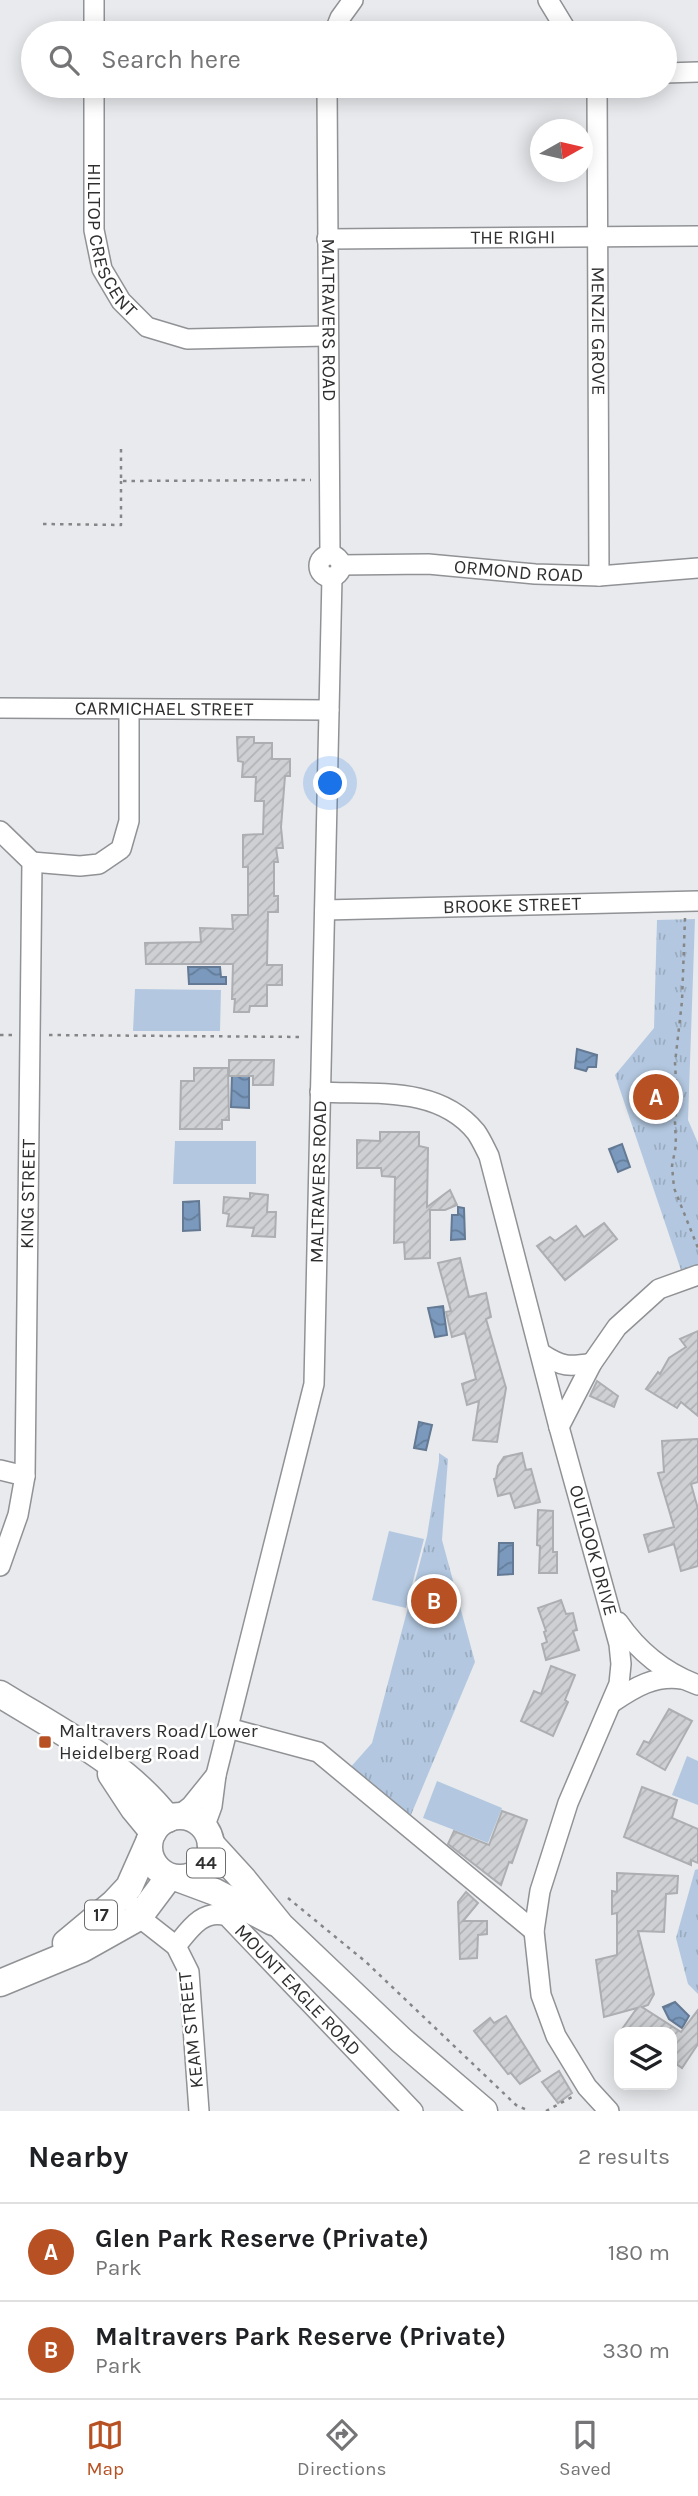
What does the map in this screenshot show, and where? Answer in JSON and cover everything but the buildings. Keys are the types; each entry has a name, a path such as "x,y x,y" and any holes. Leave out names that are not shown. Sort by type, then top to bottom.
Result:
{"main road":[{"name":"44","path":"0,1694 101,1759 134,1809 162,1827"},
{"name":"44","path":"281,1926 215,1892 160,1871 149,1853 162,1827 188,1818 207,1836 281,1926 401,2040 484,2111"},
{"name":"17","path":"31,1969 76,1937 129,1887 162,1827"},
{"name":"44","path":"175,1878 193,1875 202,1869 210,1855 207,1836"},
{"name":"17","path":"0,1983 82,1949 139,1917 175,1878"}],"street":[{"path":"94,0 94,21"},
{"path":"339,21 353,0"},
{"path":"548,0 561,21"},
{"path":"677,73 698,72"},
{"name":"HILLTOP CRESCENT","path":"94,98 94,230 102,270 121,301 147,327 187,339 327,336"},
{"name":"MALTRAVERS ROAD","path":"207,1836 216,1775 314,1384 334,566 327,336 327,98"},
{"name":"MENZIE GROVE","path":"597,98 599,576"},
{"name":"THE RIGHI","path":"327,239 698,236"},
{"name":"ORMOND ROAD","path":"334,566 428,564 535,574 599,576 698,568"},
{"name":"CARMICHAEL STREET","path":"0,708 329,710"},
{"path":"0,831 32,862 80,866 99,864 121,849 129,821 129,710"},
{"name":"KING STREET","path":"0,1566 18,1515 25,1476 32,862"},
{"name":"BROOKE STREET","path":"325,910 698,901"},
{"name":"OUTLOOK DRIVE","path":"320,1093 416,1097 434,1102 458,1116 476,1132 489,1156 559,1427 620,1644 619,1684 568,1803 540,1891 534,1931 541,1995 555,2036 587,2087 609,2111"},
{"path":"559,1427 592,1363 617,1327 659,1289 698,1275"},
{"path":"542,1354 559,1364 573,1366 592,1363"},
{"path":"0,1470 25,1476"},
{"path":"611,1612 645,1653 690,1682"},
{"path":"613,1702 630,1690 659,1678 690,1682"},
{"path":"228,1728 318,1752 534,1931"},
{"name":"MALTRAVERS ROAD","path":"162,1827 191,1806 216,1775"},
{"path":"129,1887 139,1917"},
{"name":"MOUNT EAGLE ROAD","path":"176,1946 201,1919 212,1913 227,1916 413,2111"},
{"name":"KEAM STREET","path":"139,1917 176,1946 189,1972 199,2111"}],"path":[{"path":"43,524 121,525 121,449"},
{"path":"121,481 311,480"},
{"path":"685,917 682,1001 675,1063 676,1145 671,1166 674,1188 698,1248"},
{"path":"0,1035 322,1036"},
{"path":"282,1893 366,1962 516,2105 528,2111"},
{"path":"546,2111 558,2107 580,2092"}],"green space":[{"path":"695,919 688,1120 698,1143 698,1268 682,1273 615,1075 654,1028 657,920"},
{"path":"135,989 221,990 220,1031 133,1031"},
{"path":"175,1141 256,1141 256,1184 173,1184"},
{"path":"439,1453 448,1459 442,1540 475,1662 408,1822 349,1769 372,1743 427,1536"},
{"path":"389,1531 424,1539 406,1608 372,1600"},
{"path":"687,1756 698,1761 698,1805 672,1795"},
{"path":"437,1781 502,1808 488,1843 423,1818"},
{"path":"698,1869 698,1994 688,1984 676,1938 695,1870"}],"water":[{"path":"188,967 220,967 221,977 226,977 226,984 189,984"},
{"path":"577,1049 597,1055 596,1067 588,1067 586,1071 575,1068"},
{"path":"232,1075 249,1075 249,1108 231,1107"},
{"path":"622,1144 630,1167 618,1172 609,1149"},
{"path":"199,1201 200,1230 183,1231 183,1202"},
{"path":"458,1207 464,1208 465,1239 451,1240 452,1215 458,1215"},
{"path":"443,1306 447,1335 435,1337 428,1308"},
{"path":"419,1422 432,1425 426,1450 414,1448"},
{"path":"499,1543 513,1543 513,1574 498,1575"},
{"path":"675,2002 689,2016 682,2028 669,2019 663,2007"}],"place":[{"name":"Glen Park Reserve (Private)","path":"656,1097"},
{"name":"Maltravers Park Reserve (Private)","path":"434,1601"},
{"name":"Maltravers Road/Lower Heidelberg Road","path":"45,1742"}]}
